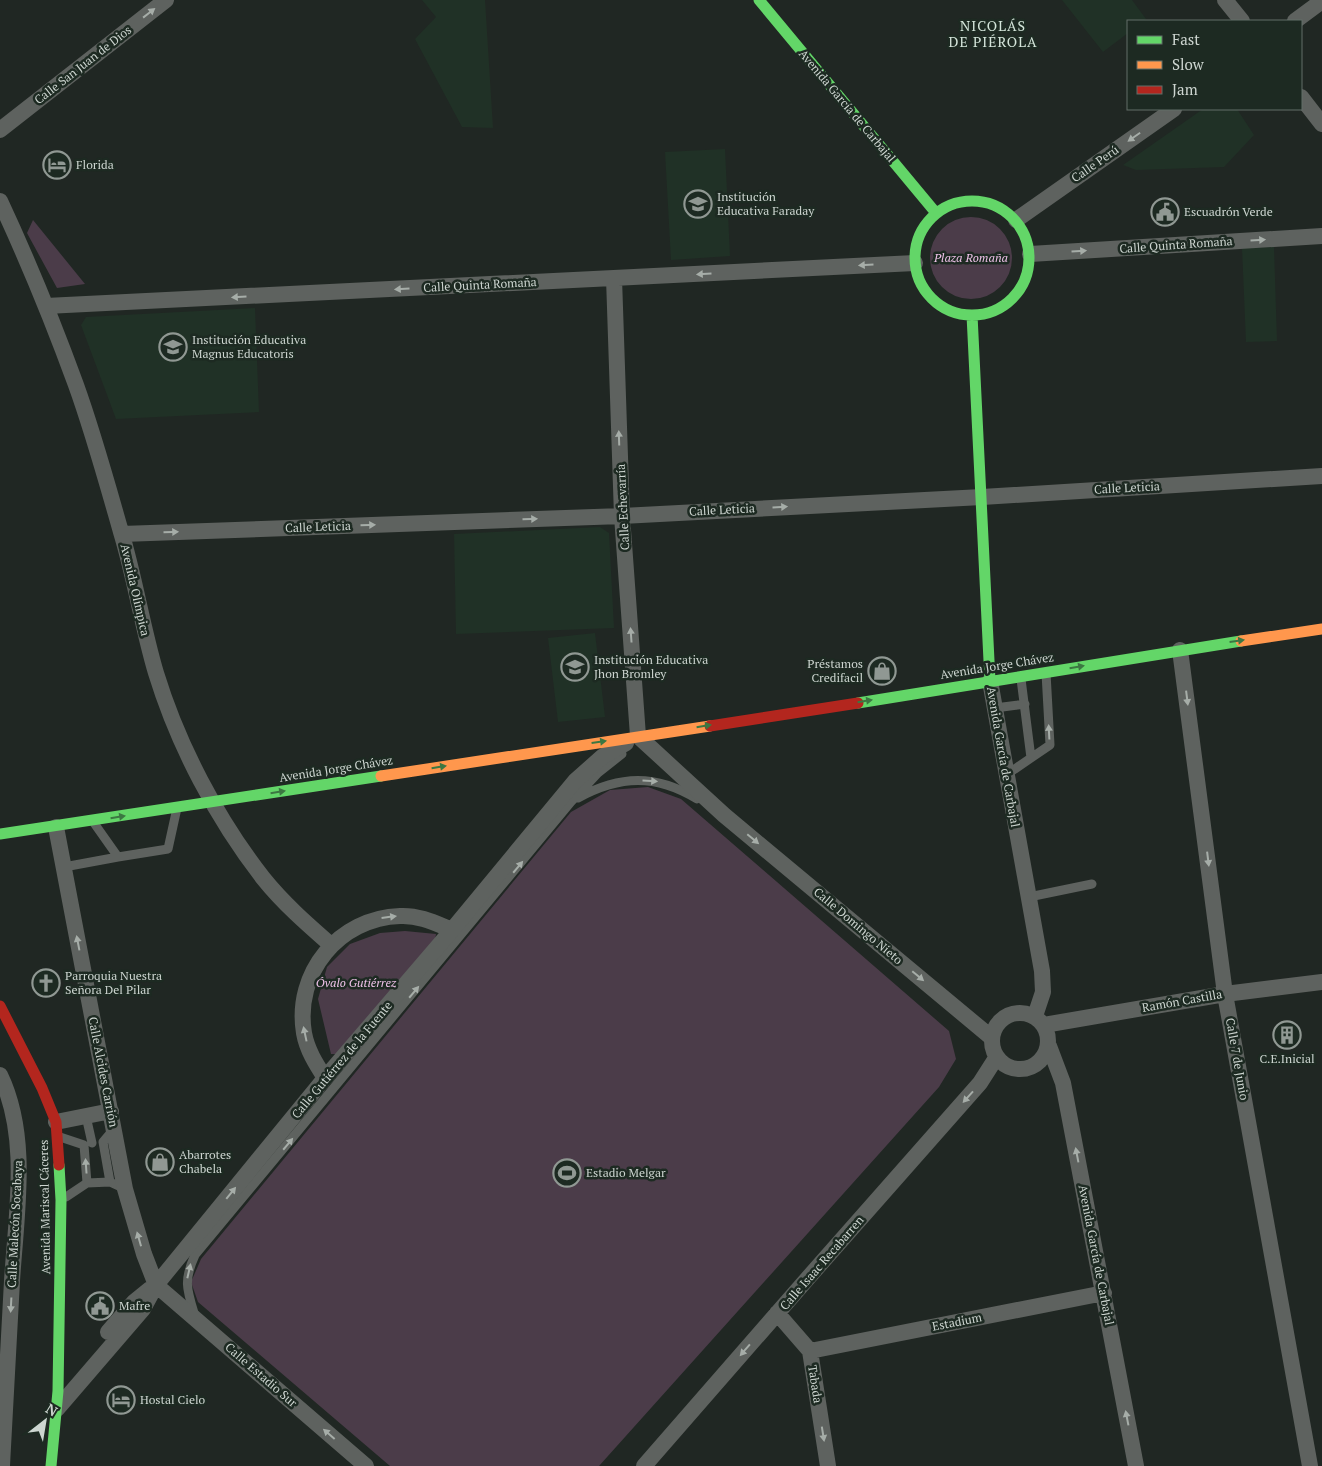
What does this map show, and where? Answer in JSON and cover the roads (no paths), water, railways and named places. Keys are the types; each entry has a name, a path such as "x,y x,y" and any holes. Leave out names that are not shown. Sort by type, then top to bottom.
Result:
{"main road":[{"name":"Avenida García de Carbajal","path":"759,0 936,213"},
{"path":"968,200 986,202 1003,209 1016,220 1025,235 1030,254 1028,271 1021,289 1008,303 991,312 972,315 955,312 940,305 928,294 919,279 915,262 916,244 923,227 936,213 951,204 968,200"},
{"name":"Avenida García de Carbajal","path":"972,315 990,681"},
{"name":"Avenida Jorge Chávez","path":"0,834 641,739 677,731 1322,629"},
{"name":"Avenida Mariscal Cáceres","path":"0,1006 42,1088 57,1129 61,1200 58,1391"},
{"path":"51,1466 58,1391"}],"street":[{"name":"Calle San Juan de Dios","path":"0,130 166,0"},
{"path":"1225,0 1241,20"},
{"path":"1296,20 1322,1"},
{"path":"1302,98 1322,124"},
{"name":"Calle Perú","path":"1016,220 1173,110"},
{"name":"Avenida Olímpica","path":"0,201 32,270 77,387 122,534 141,618 157,675 181,738 213,802 232,834 264,879 299,917 331,945"},
{"name":"Calle Quinta Romaña","path":"1030,254 1322,236"},
{"name":"Calle Quinta Romaña","path":"46,306 915,262"},
{"name":"Calle Echevarría","path":"614,278 622,516 641,739"},
{"name":"Calle Leticia","path":"122,534 622,516 982,497 1322,476"},
{"name":"Calle 7 de Junio","path":"1180,650 1226,994 1310,1466"},
{"name":"Avenida García de Carbajal","path":"990,681 1042,971 1043,992 1039,1021"},
{"name":"Calle Domingo Nieto","path":"641,739 724,815 992,1038"},
{"name":"Calle Gutiérrez de la Fuente","path":"56,1410 143,1309 156,1285 325,1078 452,930 575,781 602,757 641,739"},
{"name":"Calle Alcides Carrión","path":"56,827 111,1111 109,1135 144,1254 156,1285"},
{"path":"325,1078 312,1057 304,1034 302,1010 306,987 316,964 331,945 351,929 375,919 402,916 427,919 452,930"},
{"name":"Ramón Castilla","path":"1039,1021 1322,982"},
{"path":"1013,1013 1024,1013 1039,1021 1048,1034 1049,1046 1045,1056 1037,1064 1027,1069 1016,1070 996,1058 992,1048 992,1038 995,1027 1002,1018 1013,1013"},
{"name":"Avenida García de Carbajal","path":"1049,1046 1063,1083 1136,1466"},
{"name":"Calle Isaac Recabarren","path":"644,1466 980,1083 996,1058"},
{"name":"Calle Malecón Socabaya","path":"0,1075 7,1118 18,1143 18,1192 2,1466"},
{"path":"57,1129 86,1116 111,1111"},
{"name":"Calle Gutiérrez de la Fuente","path":"58,1391 134,1302 156,1285"},
{"name":"Calle Estadio Sur","path":"156,1285 366,1466"},
{"name":"Estadium","path":"810,1351 1104,1293"},
{"name":"Tabada","path":"777,1313 810,1351 828,1466"}],"lane":[{"path":"1006,775 1050,745 1046,672"},
{"path":"1021,676 1031,758"},
{"path":"995,708 1024,704"},
{"name":"Avenida Jorge Chávez","path":"571,802 612,760 641,739"},
{"name":"Calle Domingo Nieto","path":"571,802 609,783 635,780 659,782 684,791 724,815"},
{"name":"Calle Gutiérrez de la Fuente","path":"196,1318 187,1285 188,1271 194,1255 571,802"},
{"path":"64,867 168,849 177,808"},
{"path":"93,821 118,857"},
{"path":"1029,896 1092,884"},
{"path":"86,1116 88,1144 87,1183"},
{"path":"57,1129 88,1144 109,1135 110,1182"},
{"path":"61,1200 87,1183 110,1182 125,1189"}],"place":[{"name":"Florida","path":"57,165"},
{"name":"Institución Educativa Faraday","path":"698,204"},
{"name":"Escuadrón Verde","path":"1165,212"},
{"name":"Institución Educativa Magnus Educatoris","path":"173,347"},
{"name":"Institución Educativa Jhon Bromley","path":"575,667"},
{"name":"Préstamos Credifacil","path":"882,671"},
{"name":"Parroquia Nuestra Señora Del Pilar","path":"46,983"},
{"name":"C.E.Inicial","path":"1287,1035"},
{"name":"Abarrotes Chabela","path":"160,1162"},
{"name":"Estadio Melgar","path":"567,1173"},
{"name":"Mafre","path":"100,1306"},
{"name":"Hostal Cielo","path":"121,1400"}],"district":[{"name":"NICOLÁS DE PIÉROLA","path":"993,34"}],"park label":[{"name":"Plaza Romaña","path":"971,258"},
{"name":"Óvalo Gutiérrez","path":"356,983"}]}
